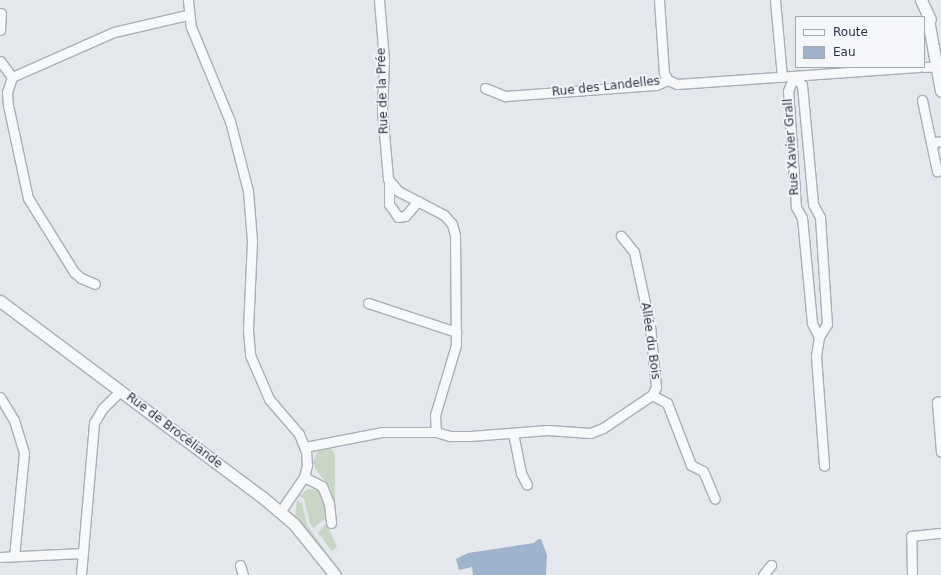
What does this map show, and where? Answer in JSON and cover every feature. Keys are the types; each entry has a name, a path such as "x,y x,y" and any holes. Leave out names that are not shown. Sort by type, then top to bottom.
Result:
{"street":[{"path":"188,0 187,15 230,121 248,191 252,241 248,330 250,354 269,399 299,434 305,447 307,465 304,477 280,512"},
{"name":"Rue de la Prée","path":"379,0 384,60 382,110 389,182 389,204 398,217 405,216 418,201"},
{"path":"659,0 664,73 668,80"},
{"path":"775,0 782,77"},
{"path":"921,0 941,39"},
{"path":"0,30 1,14"},
{"path":"927,14 939,66 941,90"},
{"path":"12,77 114,32 187,15"},
{"path":"0,61 12,77"},
{"path":"925,66 939,66"},
{"name":"Rue des Landelles","path":"485,88 505,96 659,85 668,80 677,84 904,68"},
{"name":"Rue Xavier Grall","path":"819,337 812,324 802,218 796,207 788,91 794,76 802,85 813,204 820,217 827,324 819,337 816,356 824,466"},
{"path":"12,77 8,92 8,106 28,198 74,272 81,278 96,284"},
{"path":"922,100 937,171"},
{"path":"931,143 941,141"},
{"path":"389,182 398,191 444,215 452,224 456,235 456,332 454,356 436,415 436,432"},
{"name":"Rue Xavier Grall","path":"796,207 813,204"},
{"name":"Allée du Bois","path":"305,447 361,434 436,432 450,436 470,436 548,430 580,433 596,432 652,395 657,377 650,326 634,252 621,236"},
{"name":"Rue de Brocéliande","path":"0,301 280,512 310,541 335,575"},
{"path":"368,303 456,332"},
{"path":"81,575 94,423 102,409 120,391"},
{"path":"652,395 667,403 691,465 703,471 715,499"},
{"path":"0,397 14,420 24,453 14,556"},
{"path":"941,401 937,402 941,452"},
{"path":"513,433 521,473 527,485"},
{"path":"304,477 322,486 329,503 331,523"},
{"path":"912,575 911,536 941,532"},
{"path":"0,556 82,554"},
{"path":"240,564 243,575"},
{"path":"763,575 771,565"}],"green space":[{"path":"329,446 335,454 335,511 330,487 316,470 313,462 317,452"},
{"path":"308,489 318,490 324,500 326,518 314,528 310,524 304,499 299,496"},
{"path":"297,500 302,503 307,525 343,575 295,517"},
{"path":"326,523 337,547 332,551 318,533"}],"water":[{"path":"538,539 541,539 547,555 546,575 473,575 472,567 459,570 456,559 468,553 534,543"}]}
